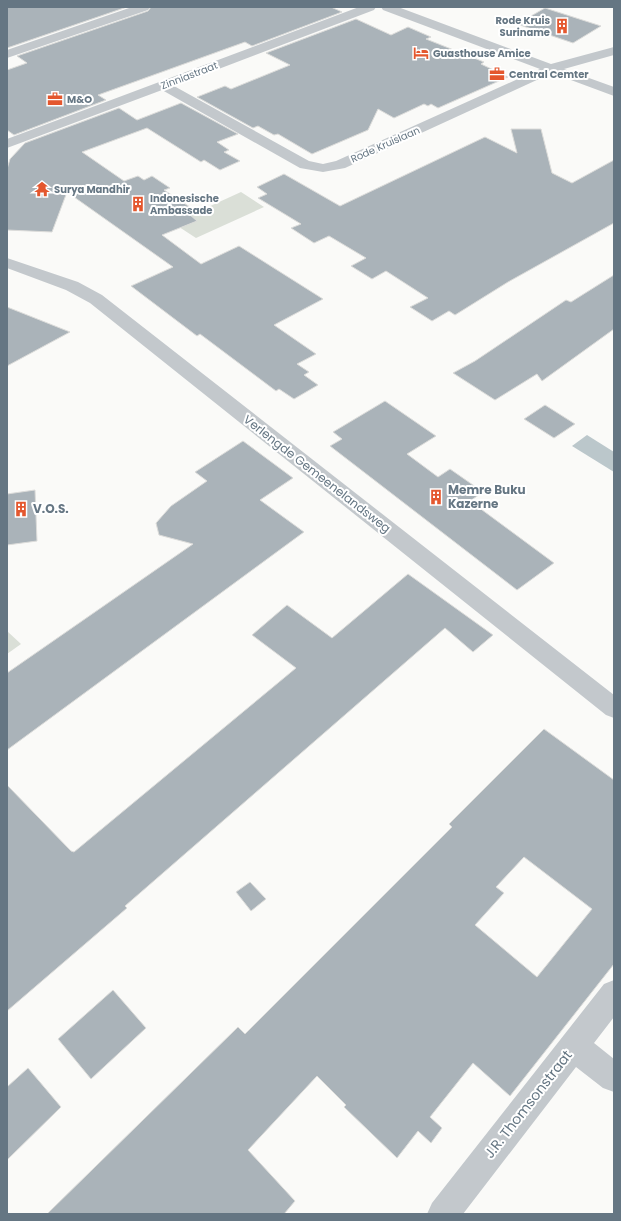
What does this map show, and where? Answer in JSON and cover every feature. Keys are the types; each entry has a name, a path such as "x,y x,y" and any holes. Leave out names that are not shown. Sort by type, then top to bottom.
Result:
{"street":[{"path":"7,54 144,7"},
{"name":"Zinniastraat","path":"7,144 370,7"},
{"path":"386,7 614,92"},
{"path":"414,7 614,79"},
{"name":"Rode Kruislaan","path":"163,85 304,165 323,168 340,164 552,68 614,51"},
{"name":"Verlengde Gemeenelandsweg","path":"7,263 72,286 96,299 614,708"},
{"name":"J.R. Thomsonstraat","path":"443,1214 614,994"},
{"path":"573,1046 614,1078"}],"shaded area":[{"path":"241,192 264,207 196,238 173,223"},
{"path":"587,435 614,452 614,472 572,446"},
{"path":"7,631 21,644 7,654"}],"building":[{"path":"7,7 127,7 7,48"},
{"path":"151,7 331,7 342,12 252,46 245,42 98,95 106,100 14,135 7,130 7,70 27,63 17,56 148,11"},
{"name":"Rode Kruis Suriname","path":"545,8 601,26 573,43 517,24"},
{"path":"356,19 391,35 408,27 431,37 426,39 484,62 481,64 508,77 438,108 431,104 428,106 424,104 394,118 378,109 368,130 312,154 278,134 274,135 258,126 253,128 197,97 225,86 231,89 290,65 266,53"},
{"path":"181,103 238,134 217,142 229,150 224,152 240,161 220,170 204,160 201,162 147,128 82,152 124,181 138,176 144,180 152,176 170,188 164,190 196,211 189,214 197,221 162,235 201,264 239,246 323,299 274,325 316,354 297,364 309,372 304,375 318,385 294,399 279,389 276,391 200,334 197,336 131,286 173,267 67,192 52,232 7,230 7,169 10,159 25,143 119,108 137,120"},
{"path":"511,129 541,129 552,173 572,183 614,160 614,223 508,282 455,315 449,311 432,321 410,307 428,298 386,271 372,279 351,266 366,258 329,236 314,243 291,228 301,224 258,198 267,194 257,187 284,174 340,206 485,137 517,153"},
{"path":"614,275 614,329 542,381 537,374 495,400 453,373 475,361 566,300 571,302"},
{"path":"7,307 70,332 7,366"},
{"name":"Memre Buku Kazerne","path":"385,401 436,436 407,454 438,477 450,469 483,492 470,501 554,563 517,590 330,446 342,439 333,432"},
{"path":"545,405 575,424 554,438 524,419"},
{"path":"243,441 293,478 260,500 304,532 7,750 7,673 193,544 159,535 156,523 171,506 207,481 195,472"},
{"name":"V.O.S.","path":"35,490 37,541 7,545 7,494"},
{"path":"408,574 493,635 473,652 445,628 125,906 127,908 7,1011 7,785 71,851 74,852 296,668 252,635 287,605 332,638"},
{"path":"544,729 614,780 614,964 510,1096 473,1063 430,1117 442,1128 431,1143 418,1131 397,1158 344,1107 346,1105 317,1076 248,1150 295,1201 284,1214 47,1214 238,1027 245,1034 452,827 449,824","holes":["524,857 592,909 537,977 475,925 504,893 496,887"]},
{"path":"250,882 266,899 251,911 236,892"},
{"path":"113,990 146,1028 91,1079 58,1039"},
{"path":"28,1068 61,1107 7,1160 7,1087"}],"place":[{"name":"Rode Kruis Suriname","path":"562,26"},
{"name":"Guasthouse Amice","path":"421,53"},
{"name":"Central Cemter","path":"497,74"},
{"name":"M&O","path":"55,99"},
{"name":"Surya Mandhir","path":"42,189"},
{"name":"Indonesische Ambassade","path":"138,204"},
{"name":"Memre Buku Kazerne","path":"436,497"},
{"name":"V.O.S.","path":"21,509"}]}
